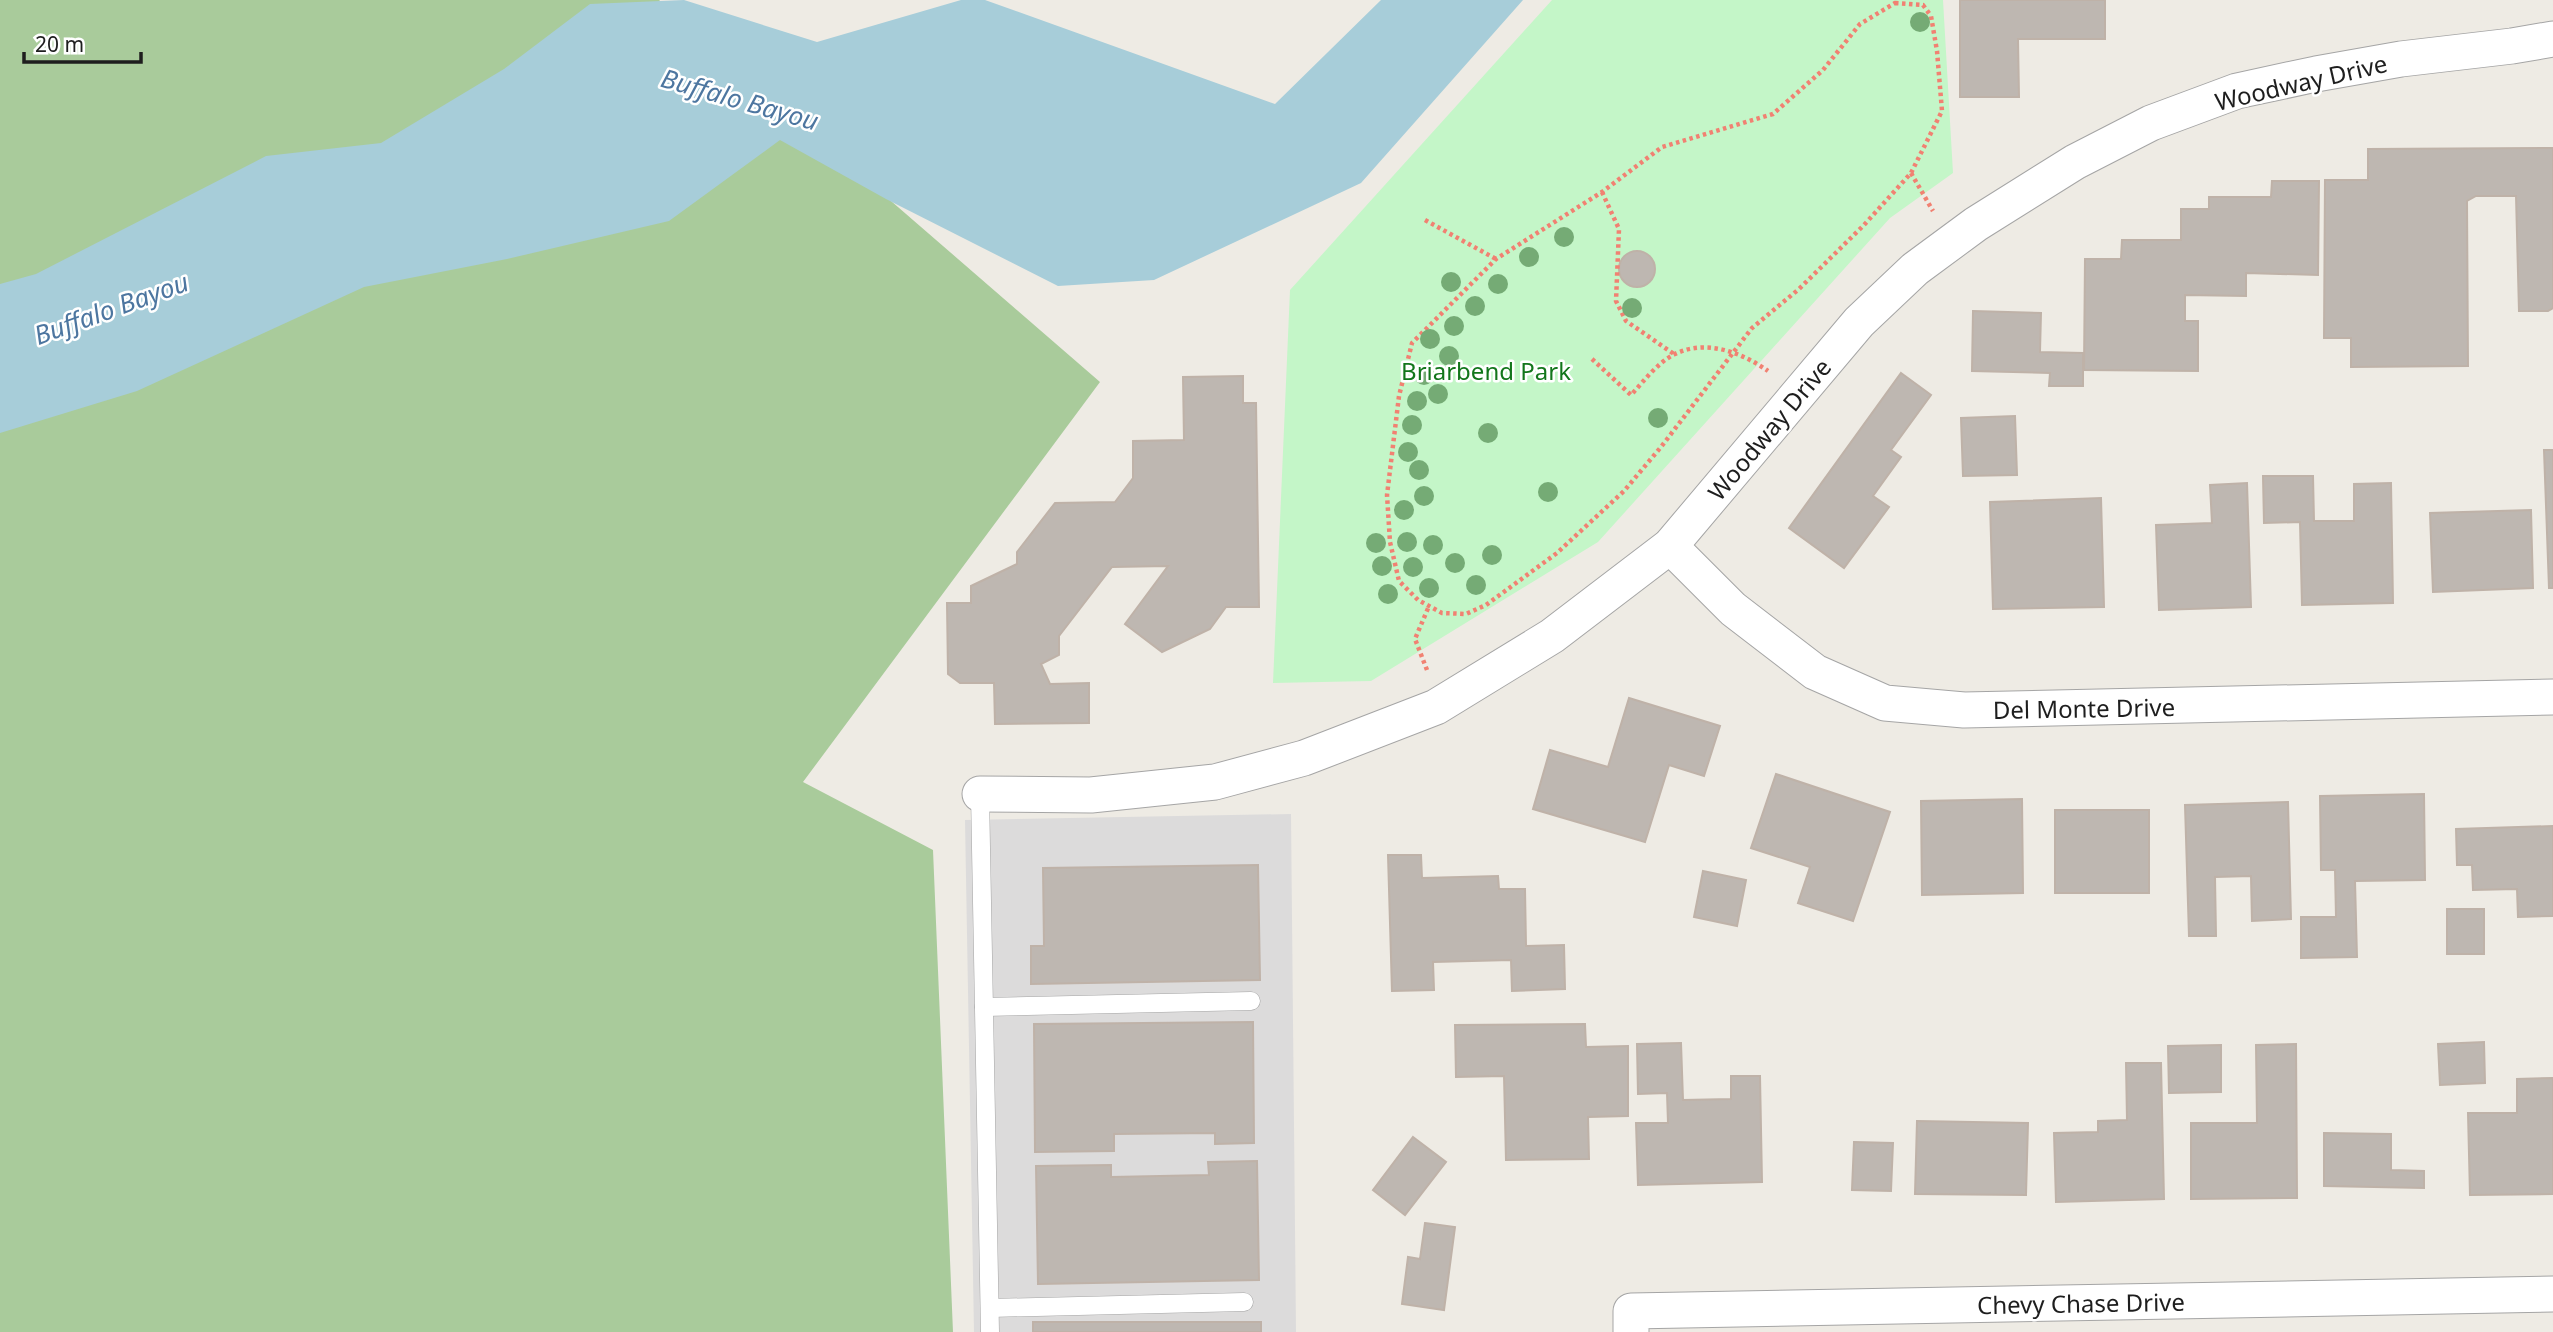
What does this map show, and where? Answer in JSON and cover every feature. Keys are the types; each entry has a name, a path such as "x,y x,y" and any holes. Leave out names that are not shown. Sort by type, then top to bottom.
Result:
{"street":[{"name":"Woodway Drive","path":"980,793 1091,796 1215,782 1304,758 1436,707 1552,636 1670,546 1858,322 1915,269 1976,223 2075,162 2151,123 2237,91 2401,59 2553,39"},
{"name":"Del Monte Drive","path":"1670,546 1733,609 1815,672 1885,703 1964,710 2553,697"},
{"name":"Chevy Chase Drive","path":"1631,1332 1631,1311 2553,1294"}],"lane":[{"path":"980,793 990,1332"},
{"path":"984,1007 1251,1001"},
{"path":"990,1307 1244,1302"}],"path":[{"path":"1895,3 1923,5 1931,16 1942,111 1911,173 1864,225 1799,289 1752,328 1624,491 1557,553 1486,605 1466,614 1442,613 1418,600 1399,580 1390,542 1387,495 1399,396 1412,343 1496,259 1602,192 1662,147 1773,114 1823,71 1860,24 1895,3"},
{"path":"1602,192 1619,229 1616,301 1626,321 1674,354"},
{"path":"1425,220 1496,259"},
{"path":"1592,359 1631,395 1660,364 1674,354 1691,349 1711,348 1734,351 1756,363 1799,394"},
{"path":"1428,674 1415,639 1429,606"}],"shaded area":[{"path":"1291,814 1296,1332 974,1332 965,820"}],"green space":[{"path":"0,0 659,0 1100,382 803,782 933,850 953,1332 0,1332"},
{"name":"Briarbend Park","path":"1552,0 1943,0 1953,173 1890,218 1598,542 1371,681 1273,683 1290,290"}],"water":[{"name":"Buffalo Bayou","path":"684,0 817,42 961,0 985,0 1275,104 1381,0 1523,0 1361,183 1154,280 1058,286 886,199 780,140 669,221 507,259 364,287 137,391 0,433 0,284 36,274 266,156 381,143 504,69 590,4"}],"building":[{"path":"1960,0 2105,0 2105,39 2018,39 2019,97 1960,97"},
{"path":"2553,148 2553,308 2548,311 2519,311 2516,196 2476,196 2467,201 2468,366 2351,367 2351,338 2324,338 2325,180 2368,180 2368,149"},
{"path":"2272,181 2319,181 2318,275 2246,273 2246,296 2185,295 2185,321 2198,321 2198,371 2084,370 2085,259 2121,259 2122,240 2181,240 2181,209 2209,209 2209,197 2271,197"},
{"path":"1637,251 1650,256 1655,269 1650,282 1637,287 1624,282 1619,269 1624,256"},
{"path":"1973,311 2041,313 2040,352 2083,353 2083,386 2049,386 2050,373 1972,371"},
{"path":"1901,373 1931,395 1891,450 1901,457 1873,496 1889,507 1844,568 1789,528"},
{"path":"1243,376 1243,403 1256,403 1259,607 1226,607 1210,629 1162,652 1125,624 1168,566 1112,567 1059,636 1059,655 1041,664 1050,684 1089,683 1089,723 995,724 994,683 960,683 948,674 947,603 971,603 971,586 1017,564 1017,552 1055,503 1115,502 1133,478 1133,441 1184,440 1183,377"},
{"path":"2015,416 2017,475 1963,476 1961,418"},
{"path":"2544,450 2553,450 2553,588 2549,588"},
{"path":"2263,476 2313,476 2314,521 2354,521 2354,484 2391,483 2393,603 2302,605 2300,522 2264,523"},
{"path":"2247,483 2251,607 2159,610 2156,525 2212,523 2210,485"},
{"path":"2101,498 2104,607 1993,609 1990,502"},
{"path":"2531,510 2533,588 2433,592 2430,513"},
{"path":"1629,698 1720,726 1704,776 1669,765 1645,842 1533,809 1550,750 1608,767"},
{"path":"1776,774 1890,812 1853,921 1798,903 1810,867 1751,848"},
{"path":"2424,794 2425,880 2355,881 2357,957 2301,958 2301,917 2336,917 2335,870 2321,870 2320,796"},
{"path":"2022,799 2023,893 1922,895 1921,801"},
{"path":"2288,802 2291,919 2252,921 2251,876 2215,877 2216,936 2189,936 2185,805"},
{"path":"2055,810 2149,810 2149,893 2055,893"},
{"path":"2553,826 2553,916 2518,917 2517,889 2473,890 2472,865 2457,865 2456,829"},
{"path":"1388,855 1421,855 1422,878 1498,876 1499,889 1525,889 1526,946 1564,945 1565,989 1512,991 1511,960 1433,962 1434,990 1392,991"},
{"path":"1258,865 1260,980 1031,984 1031,946 1044,946 1043,868"},
{"path":"1703,871 1746,880 1737,926 1694,917"},
{"path":"2447,909 2484,909 2484,954 2447,954"},
{"path":"1253,1022 1254,1143 1215,1144 1215,1133 1114,1134 1114,1151 1035,1152 1034,1024"},
{"path":"1585,1024 1586,1047 1628,1046 1628,1116 1588,1117 1589,1159 1506,1160 1504,1076 1456,1077 1455,1025"},
{"path":"2484,1042 2485,1083 2440,1085 2438,1044"},
{"path":"1681,1043 1683,1100 1731,1099 1731,1076 1760,1076 1762,1182 1638,1185 1636,1123 1668,1123 1667,1093 1638,1094 1637,1044"},
{"path":"2296,1044 2297,1198 2191,1199 2191,1123 2257,1123 2256,1045"},
{"path":"2221,1045 2221,1092 2169,1093 2168,1046"},
{"path":"2126,1063 2161,1063 2164,1199 2056,1202 2054,1133 2098,1132 2098,1121 2127,1120"},
{"path":"2553,1078 2553,1194 2470,1195 2468,1113 2517,1113 2517,1079"},
{"path":"1917,1121 2028,1123 2026,1195 1915,1194"},
{"path":"2324,1133 2391,1134 2391,1170 2424,1171 2424,1188 2324,1186"},
{"path":"1413,1137 1446,1162 1405,1215 1373,1190"},
{"path":"1854,1142 1893,1143 1891,1191 1852,1190"},
{"path":"1257,1161 1259,1280 1038,1284 1036,1166 1111,1165 1111,1177 1209,1175 1208,1162"},
{"path":"1425,1223 1455,1227 1444,1310 1402,1304 1408,1257 1420,1259"},
{"path":"1033,1322 1261,1322 1261,1332 1033,1332"}]}
